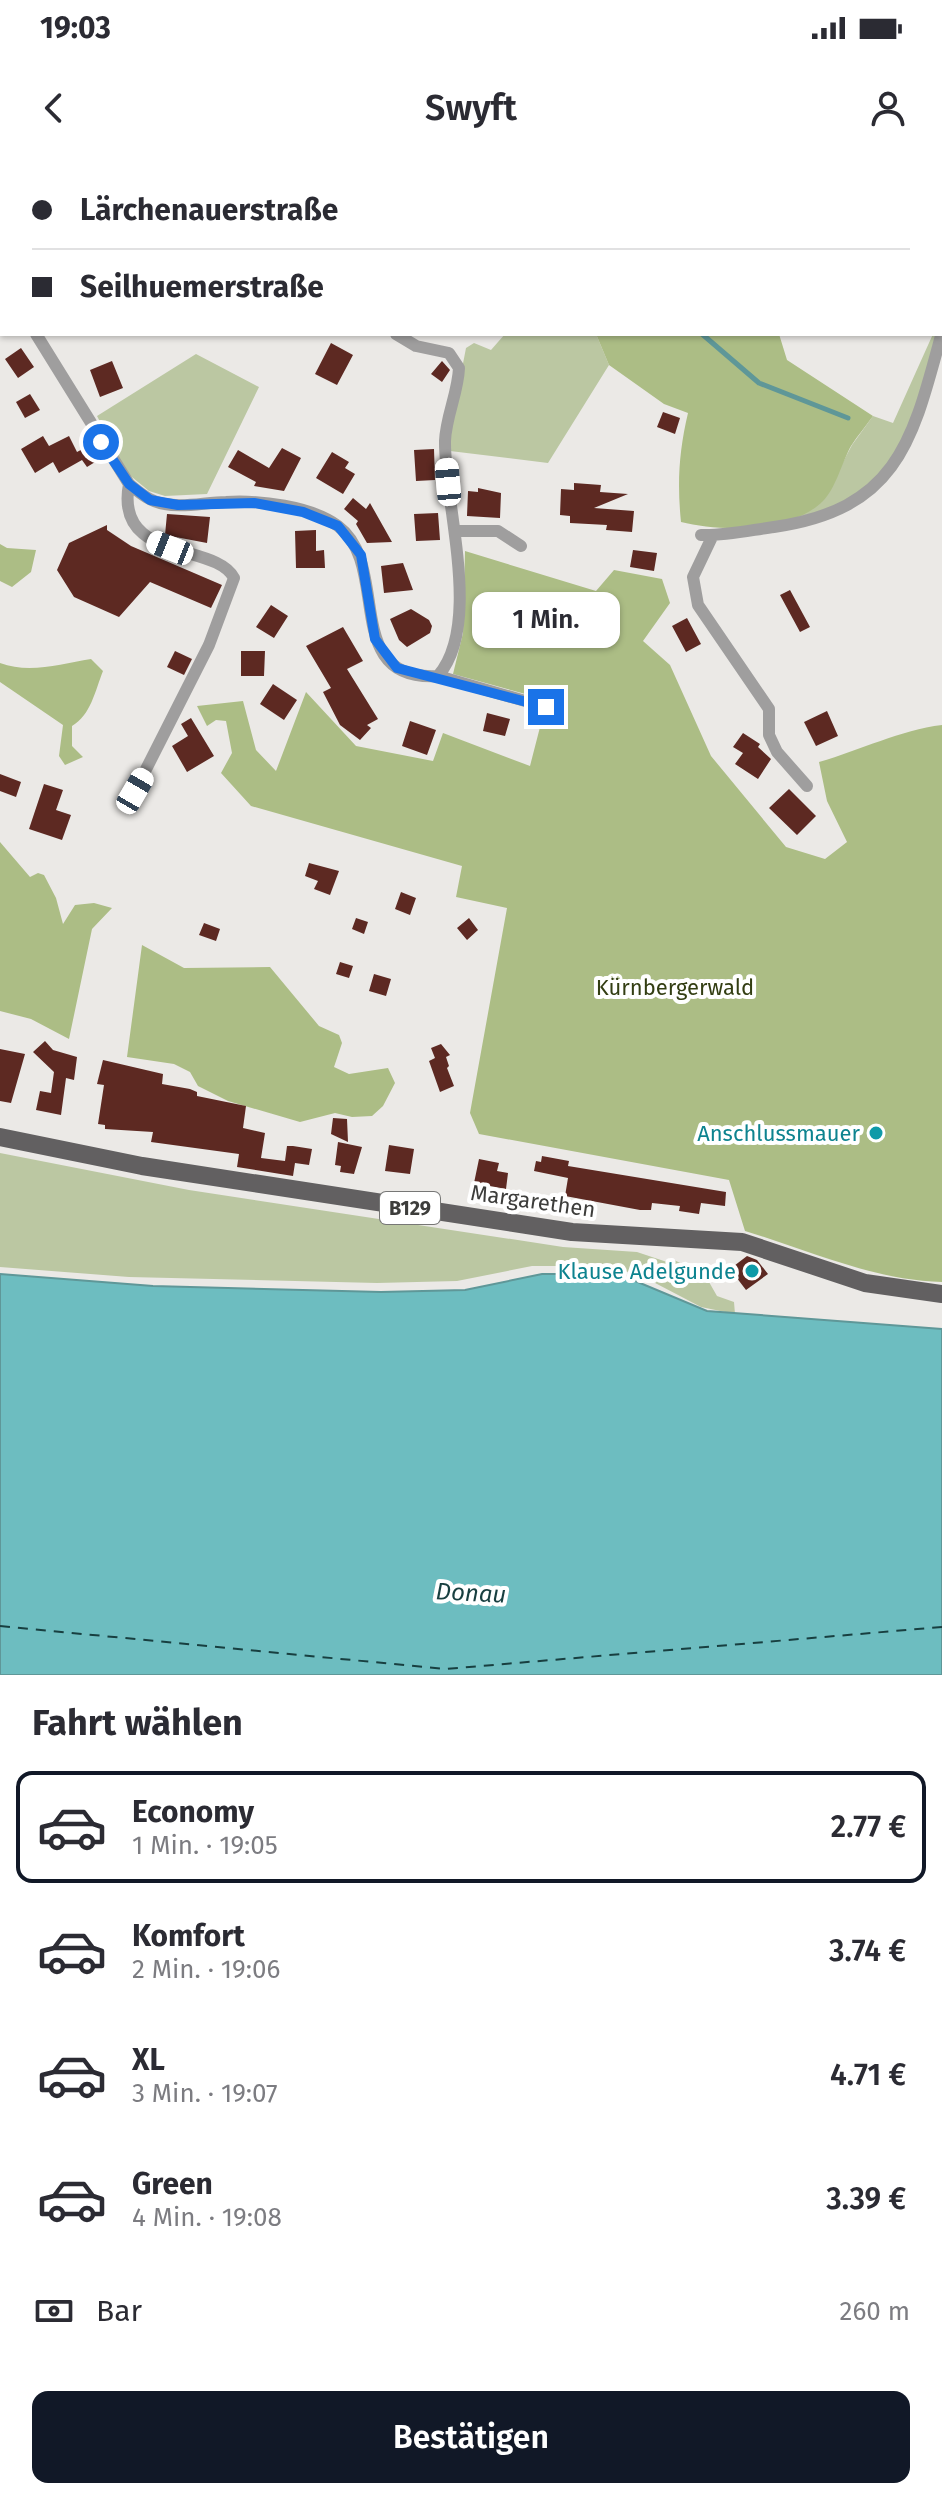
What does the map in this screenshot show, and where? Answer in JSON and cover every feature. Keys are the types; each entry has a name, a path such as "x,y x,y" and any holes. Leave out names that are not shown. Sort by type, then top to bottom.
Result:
{"main road":[{"name":"Margarethen","path":"0,1137 133,1165 572,1232 742,1242 883,1287 942,1294"}],"street":[{"path":"37,336 129,484 150,500 165,504 254,503 303,512 338,526 361,555 370,622 386,657 406,672 438,676 546,707"},
{"path":"399,336 416,346 449,353 459,368 445,438 456,531 457,635 448,662 438,676"},
{"path":"807,786 777,752 769,735 769,709 698,605 693,577 707,535 803,522 840,510 876,487 907,446 922,410 941,336"},
{"path":"129,484 130,509 141,531 154,542 224,568 234,578 209,645 135,791"},
{"path":"456,531 489,529 503,533 521,546"}],"green space":[{"path":"503,336 597,336 609,365 548,463 450,451 448,441 466,348 474,343 491,350"},
{"path":"597,336 780,336 787,360 873,416 851,446 828,496 809,512 775,524 755,527 716,527 681,522 680,467 688,413 664,404 609,365"},
{"path":"932,336 936,336 918,409 887,469 841,506 767,525 823,500 852,445 873,416 893,423"},
{"path":"196,354 259,387 207,494 165,496 149,491 127,473 97,416"},
{"path":"0,544 7,548 36,550 31,572 12,587 0,581"},
{"name":"Kürnbergerwald","path":"465,551 596,591 614,570 662,579 670,603 643,641 670,665 711,756 786,847 825,859 847,842 827,801 819,762 896,736 942,725 942,1282 866,1270 745,1231 729,1180 479,1134 470,1113 507,908 456,897 462,866 251,806 221,773 232,753 226,721 216,720 207,726 197,706 243,701 256,750 276,771 306,692 356,746 433,761 443,733 530,766 547,700 453,674 463,633"},
{"path":"91,659 103,671 88,709 72,726 72,746 83,757 65,765 59,756 63,725 0,682 0,663 34,668"},
{"path":"0,842 30,877 38,873 44,875 56,898 63,924 75,905 94,903 112,908 92,929 69,1039 31,1019 0,1011"},
{"path":"142,945 184,968 270,967 319,1026 339,1035 342,1043 334,1067 349,1074 388,1068 395,1083 383,1106 372,1116 352,1117 335,1113 300,1122 228,1101 198,1086 190,1072 174,1064 127,1057"},
{"path":"0,1153 189,1190 563,1247 637,1252 667,1262 670,1258 705,1275 717,1296 734,1302 735,1314 701,1307 636,1273 587,1266 532,1266 457,1281 377,1283 129,1277 0,1267"}],"water":[{"name":"Donau","path":"0,1274 153,1286 381,1292 465,1290 542,1274 588,1274 633,1280 707,1311 942,1329 942,1675 0,1675"}],"building":[{"path":"331,343 353,355 337,385 315,374"},
{"path":"21,348 34,367 18,378 5,359"},
{"path":"112,361 123,388 100,397 90,370"},
{"path":"442,361 450,370 442,382 431,374"},
{"path":"30,394 40,410 25,418 16,402"},
{"path":"663,412 680,418 675,434 657,427"},
{"path":"43,436 49,446 69,436 77,452 90,445 100,459 87,467 82,460 59,473 53,462 35,473 21,449"},
{"path":"282,448 301,458 284,491 254,486 256,482 228,467 238,450 269,468"},
{"path":"434,449 435,480 416,481 414,450"},
{"path":"332,452 349,462 345,468 355,474 343,494 316,478"},
{"path":"574,483 601,485 600,492 628,494 594,508 634,511 632,532 606,530 607,525 570,523 570,516 560,515 561,489 574,490"},
{"path":"478,488 501,493 500,518 467,516 468,491 478,492"},
{"path":"353,498 366,509 370,503 392,542 367,543 356,524 358,521 344,509"},
{"path":"438,513 440,540 416,541 414,514"},
{"path":"167,514 210,517 207,543 165,535"},
{"path":"107,525 107,530 131,546 222,585 211,608 150,582 119,617 74,597 57,570 69,543"},
{"path":"316,530 316,551 324,550 325,568 296,568 295,531"},
{"path":"633,550 657,553 654,571 630,567"},
{"path":"403,563 413,590 384,593 381,566"},
{"path":"790,590 810,627 800,632 780,595"},
{"path":"271,605 288,616 274,638 256,627"},
{"path":"411,609 429,620 432,626 430,633 407,647 399,640 390,619"},
{"path":"687,618 701,644 686,652 672,626"},
{"path":"343,627 363,661 347,669 378,719 367,725 371,728 360,740 340,725 323,692 331,688 306,646"},
{"path":"175,651 192,659 184,675 167,667"},
{"path":"241,651 265,651 264,676 241,676"},
{"path":"273,684 297,700 284,720 260,704"},
{"path":"827,711 838,736 816,746 804,722"},
{"path":"487,713 510,719 505,736 483,731"},
{"path":"191,718 214,756 187,772 172,746 188,736 181,724"},
{"path":"410,721 436,730 427,755 402,746"},
{"path":"743,733 760,744 758,747 771,759 758,779 735,764 743,753 733,747"},
{"path":"0,774 21,782 16,797 0,791"},
{"path":"44,784 63,790 56,810 71,815 62,840 29,829"},
{"path":"789,789 816,816 797,835 769,808"},
{"path":"309,863 339,871 330,895 314,889 318,881 305,876"},
{"path":"401,892 416,898 410,915 395,909"},
{"path":"356,918 368,922 364,934 352,929"},
{"path":"469,918 478,930 467,940 457,928"},
{"path":"204,923 220,929 216,941 199,935"},
{"path":"340,962 353,966 349,978 336,974"},
{"path":"374,974 391,979 386,996 369,991"},
{"path":"45,1041 53,1050 77,1057 74,1080 66,1078 61,1115 36,1110 40,1091 51,1093 54,1072 33,1052"},
{"path":"441,1044 450,1055 446,1057 447,1068 454,1086 440,1092 429,1061 435,1058 431,1048"},
{"path":"0,1049 25,1054 11,1103 0,1101"},
{"path":"103,1060 163,1074 162,1084 190,1089 197,1092 197,1096 246,1106 243,1128 265,1133 261,1158 285,1161 287,1146 293,1146 312,1149 309,1165 295,1163 293,1176 237,1167 239,1154 151,1142 153,1132 105,1129 105,1125 98,1124 104,1085 97,1084"},
{"path":"333,1118 347,1119 348,1142 331,1134"},
{"path":"338,1142 362,1147 354,1174 340,1172 341,1166 335,1165"},
{"path":"389,1145 414,1149 410,1174 385,1171"},
{"path":"542,1156 569,1161 568,1166 726,1192 725,1206 701,1203 699,1214 679,1211 680,1206 652,1203 651,1210 640,1210 565,1196 568,1178 534,1171 536,1161 541,1162"},
{"path":"479,1159 499,1163 497,1171 508,1173 506,1189 474,1183"},
{"name":"Klause Adelgunde","path":"747,1256 757,1260 768,1274 746,1290 730,1269"}],"waterway":[{"path":"704,336 759,383 848,418"}],"ferry route":[{"path":"0,1626 445,1669 942,1627"}],"place":[{"name":"Anschlussmauer","path":"876,1133"},
{"name":"Klause Adelgunde","path":"752,1271"}],"route":[{"path":"101,442 129,484 150,500 178,505 231,501 254,503 303,512 338,526 352,539 361,555 375,639 397,668 417,676 438,676 546,707"}]}
